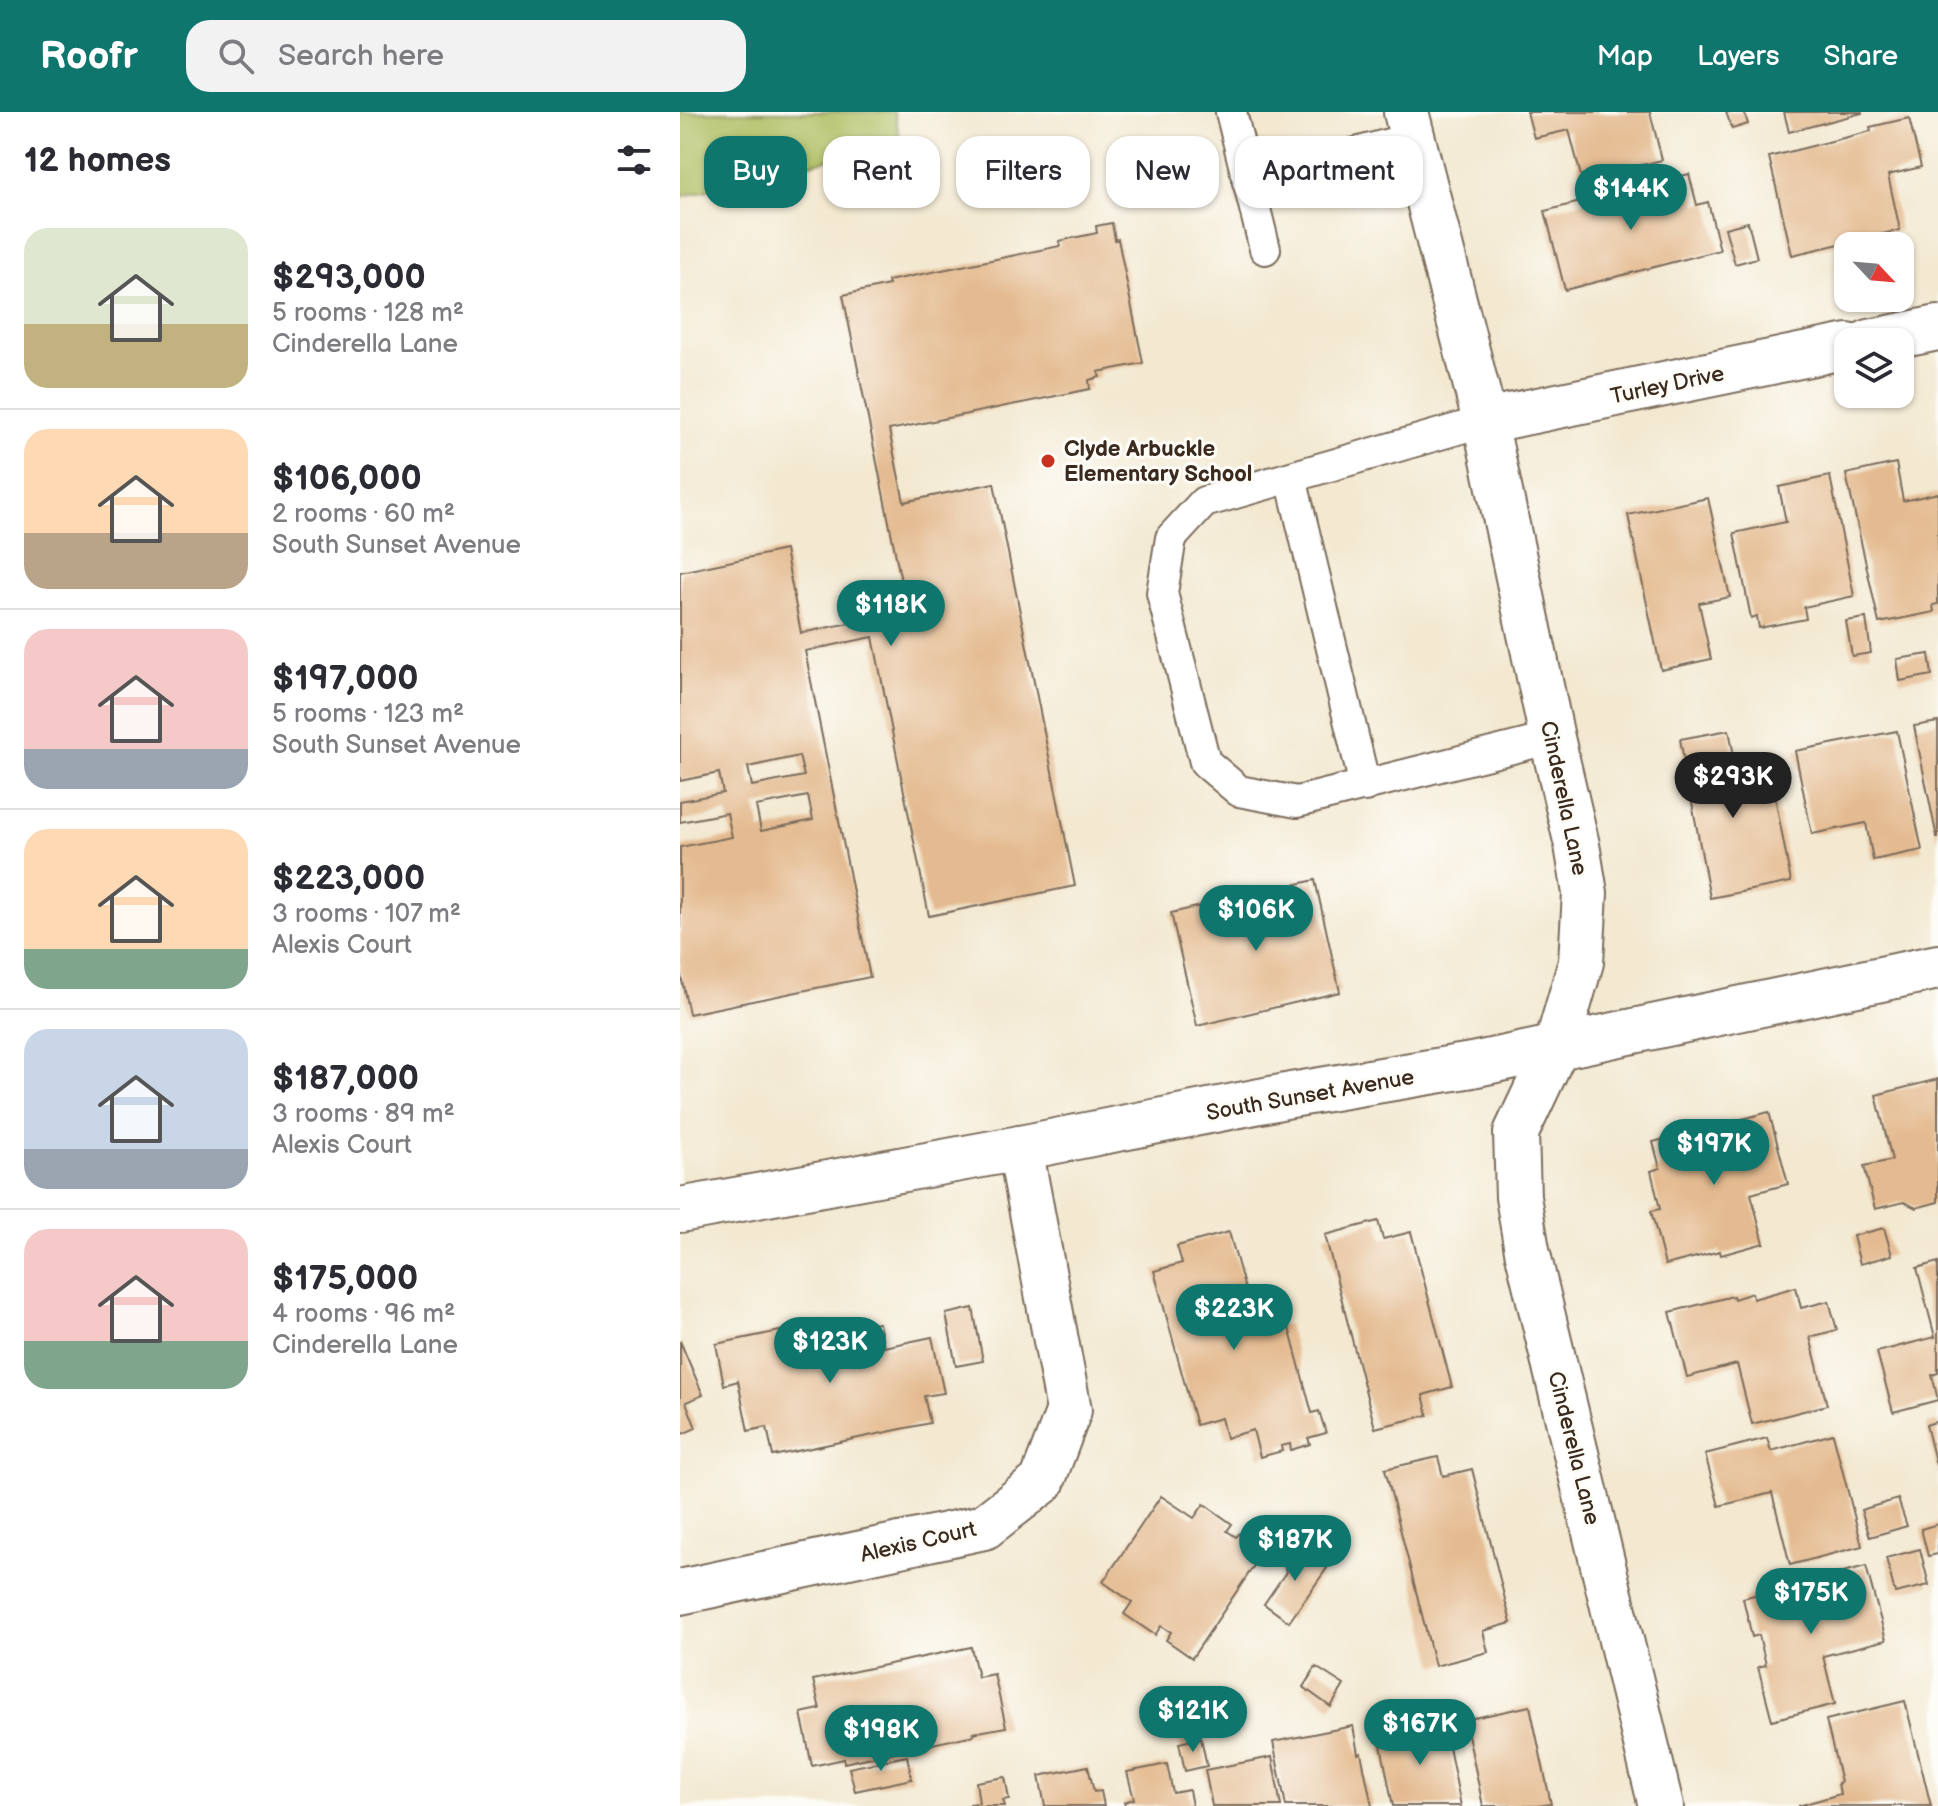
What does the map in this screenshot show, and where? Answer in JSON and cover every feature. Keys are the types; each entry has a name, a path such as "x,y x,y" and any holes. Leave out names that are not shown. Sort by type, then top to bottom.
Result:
{"street":[{"name":"Cinderella Lane","path":"1409,125 1485,421 1585,893 1581,962 1556,1048 1516,1133 1518,1197 1527,1250 1661,1806"},
{"path":"1914,333 1938,328"},
{"name":"Turley Drive","path":"1485,421 1834,349"},
{"name":"South Sunset Avenue","path":"680,1210 1291,1095 1472,1065 1938,967"},
{"name":"Alexis Court","path":"680,1592 984,1527 1042,1482 1069,1410 1020,1148"}],"lane":[{"path":"1231,112 1237,136"},
{"path":"1378,136 1409,125"},
{"path":"1255,208 1265,249"},
{"path":"1485,421 1204,502 1171,538 1162,593 1205,762 1239,791 1297,802 1552,738"},
{"path":"1291,478 1365,786"}],"green space":[{"path":"680,112 894,112 900,136 823,136 823,161 807,165 807,136 704,136 704,191 680,197"}],"building":[{"path":"1527,112 1650,112 1662,160 1582,180 1569,130 1534,138"},
{"path":"1726,112 1744,112 1748,124 1732,129"},
{"path":"1784,112 1862,112 1862,113 1789,132"},
{"path":"1909,118 1921,167 1888,175 1900,230 1834,232 1834,245 1792,255 1769,157 1871,131 1870,127"},
{"path":"1689,174 1697,205 1708,202 1720,250 1565,290 1545,211"},
{"path":"1748,222 1757,258 1735,264 1725,228"},
{"path":"1112,223 1115,240 1118,239 1143,363 1098,372 1100,377 1089,380 1090,389 889,430 904,502 994,483 1075,886 929,916 873,637 805,651 870,977 689,1014 680,971 680,847 732,837 727,813 680,822 680,801 723,793 719,773 680,781 680,572 785,550 801,633 907,611 843,295 889,285 888,281 1060,246 1059,241 1097,233 1096,226","holes":["799,756 804,776 752,786 748,767","808,796 813,820 761,831 756,806"]},
{"path":"1896,463 1903,501 1938,493 1938,604 1933,605 1934,612 1879,623 1846,474"},
{"path":"1830,476 1854,596 1804,607 1806,619 1759,628 1757,616 1751,618 1734,533 1786,522 1779,487"},
{"path":"1708,498 1730,597 1699,603 1711,659 1661,670 1628,515"},
{"path":"1866,618 1871,653 1852,656 1846,621"},
{"path":"1929,654 1932,675 1900,681 1897,659"},
{"path":"1938,722 1938,838 1937,838 1914,726"},
{"path":"1729,730 1740,786 1772,780 1791,882 1710,898 1680,739"},
{"path":"1897,731 1922,850 1873,860 1866,823 1812,834 1795,751"},
{"path":"1315,880 1340,992 1197,1026 1171,913"},
{"path":"1938,1079 1938,1202 1916,1208 1904,1202 1875,1209 1864,1166 1892,1160 1876,1095"},
{"path":"1769,1112 1788,1184 1751,1194 1764,1243 1665,1265 1651,1211 1660,1209 1651,1171 1660,1168 1653,1142"},
{"path":"1378,1221 1383,1239 1411,1232 1452,1387 1423,1395 1428,1415 1375,1428 1325,1235"},
{"path":"1884,1228 1892,1255 1860,1264 1853,1236"},
{"path":"1229,1232 1257,1332 1288,1324 1312,1413 1319,1411 1326,1433 1308,1438 1310,1444 1291,1450 1290,1444 1281,1446 1282,1451 1260,1457 1253,1430 1226,1438 1221,1418 1196,1425 1154,1271 1182,1263 1177,1246"},
{"path":"1938,1262 1938,1373 1932,1375 1938,1400 1893,1412 1877,1352 1935,1337 1917,1268"},
{"path":"1796,1287 1801,1308 1829,1301 1837,1330 1810,1337 1827,1405 1752,1424 1737,1364 1687,1377 1670,1312 1733,1296 1734,1299 1752,1293 1753,1299"},
{"path":"973,1308 983,1361 956,1366 946,1314"},
{"path":"824,1322 832,1359 854,1354 849,1328 879,1323 884,1347 932,1337 944,1393 924,1396 930,1423 773,1456 767,1427 748,1431 738,1381 724,1385 716,1344"},
{"path":"680,1341 703,1395 686,1402 696,1428 680,1435"},
{"path":"1938,1421 1938,1469 1937,1469 1926,1425"},
{"path":"1833,1434 1862,1546 1790,1565 1772,1493 1719,1506 1705,1454 1767,1438 1771,1451"},
{"path":"1438,1457 1443,1476 1472,1469 1511,1623 1483,1631 1488,1652 1435,1666 1385,1469"},
{"path":"1161,1496 1194,1518 1204,1504 1232,1524 1227,1531 1236,1537 1239,1533 1265,1549 1192,1658 1166,1640 1171,1632 1161,1626 1155,1635 1124,1614 1132,1602 1103,1582"},
{"path":"1898,1499 1907,1526 1870,1537 1861,1510"},
{"path":"1938,1524 1938,1554 1928,1556 1921,1529"},
{"path":"1294,1545 1327,1568 1289,1622 1264,1604 1286,1572 1283,1562"},
{"path":"1920,1549 1929,1585 1895,1593 1886,1558"},
{"path":"1866,1566 1886,1640 1823,1656 1835,1704 1772,1720 1758,1667 1766,1665 1759,1635 1752,1637 1743,1598"},
{"path":"971,1647 978,1677 994,1674 1006,1727 844,1763 844,1759 812,1766 801,1713 820,1709 813,1680"},
{"path":"1316,1667 1344,1685 1331,1707 1303,1687"},
{"path":"1905,1701 1931,1806 1798,1806 1840,1794 1838,1783 1841,1782 1826,1720"},
{"path":"1530,1706 1551,1804 1483,1806 1465,1720"},
{"path":"1444,1723 1461,1806 1393,1806 1379,1735"},
{"path":"1353,1726 1372,1806 1286,1806 1273,1742"},
{"path":"1201,1738 1207,1766 1185,1771 1179,1743"},
{"path":"907,1756 912,1779 855,1791 849,1768"},
{"path":"1272,1757 1281,1806 1212,1806 1205,1770"},
{"path":"1167,1764 1173,1793 1189,1790 1192,1806 1125,1806 1124,1802 1134,1799 1127,1772"},
{"path":"1088,1766 1094,1792 1101,1791 1104,1806 1045,1806 1039,1776"},
{"path":"1005,1777 1009,1799 1003,1800 1005,1806 970,1806 979,1803 976,1782"}],"place":[{"name":"Clyde Arbuckle Elementary School","path":"1048,461"}]}
